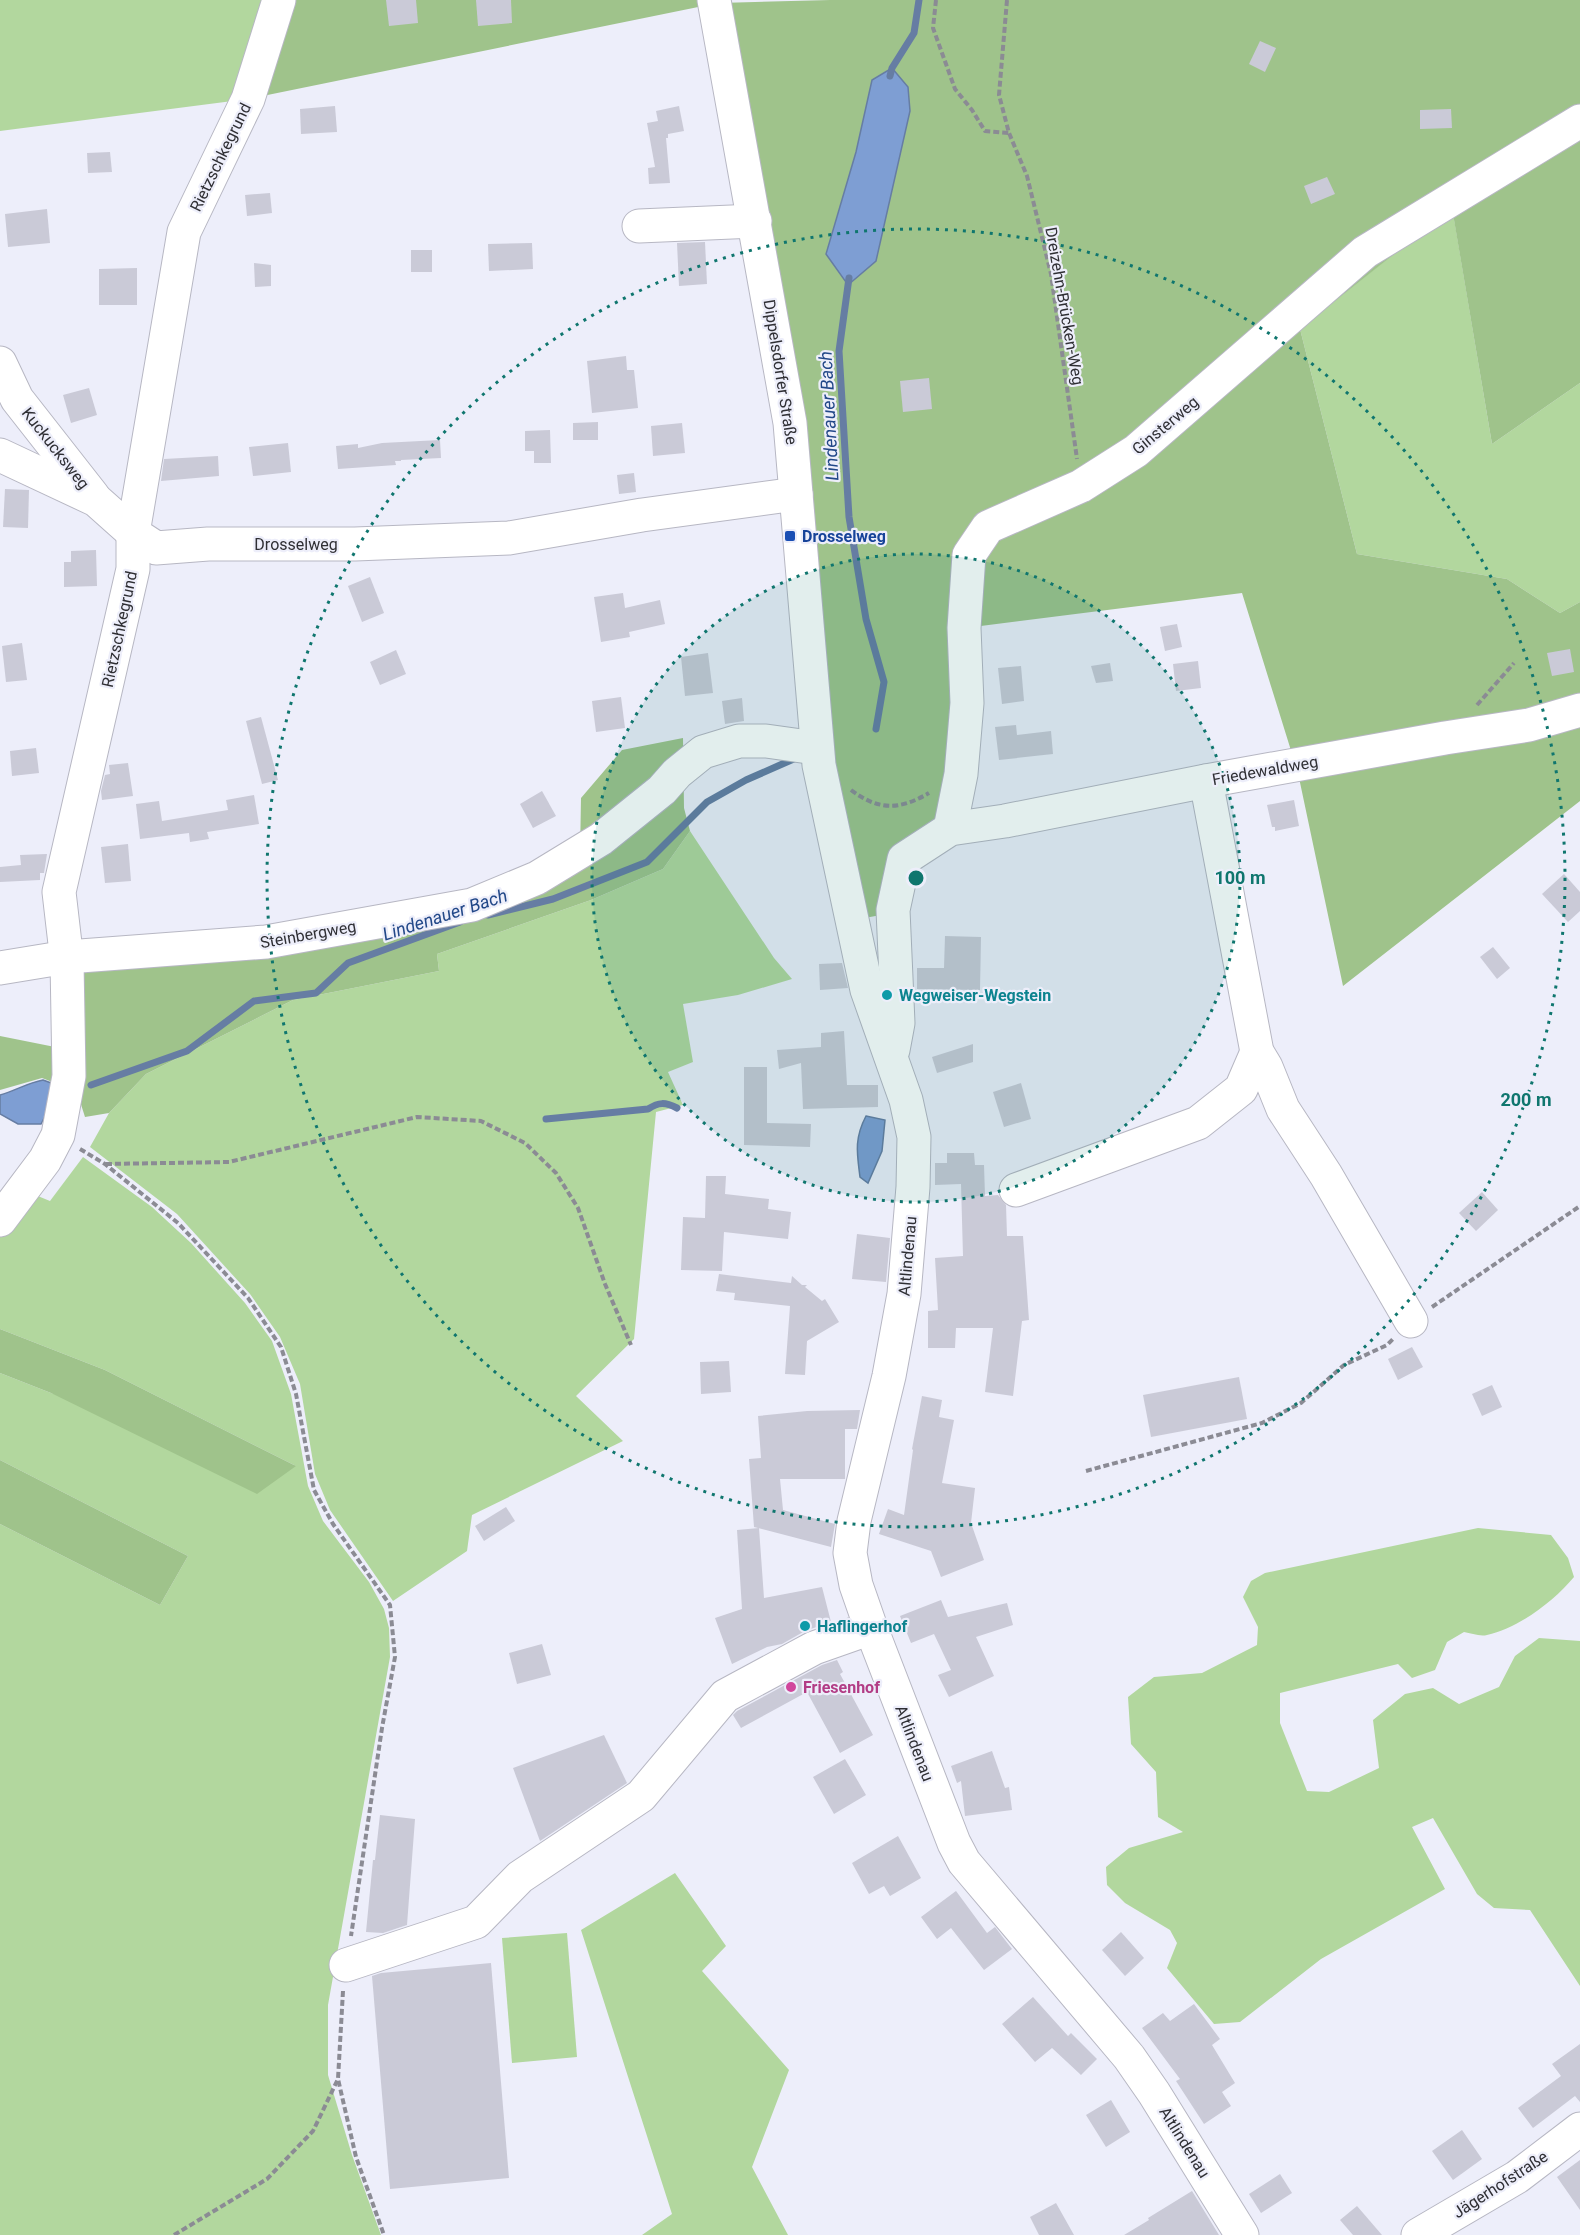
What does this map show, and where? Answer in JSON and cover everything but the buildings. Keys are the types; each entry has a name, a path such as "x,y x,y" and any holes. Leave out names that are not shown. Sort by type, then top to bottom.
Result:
{"street":[{"name":"Rietzschkegrund","path":"0,1220 45,1160 58,1135 69,1076 67,957 59,892 133,569 134,533 184,232 248,99 279,0"},
{"name":"Dippelsdorfer Straße","path":"714,0 790,423 818,757"},
{"name":"Ginsterweg","path":"950,829 961,774 967,703 964,628 969,555 988,527 1081,486 1136,451 1365,252 1580,121"},
{"path":"639,226 755,221"},
{"name":"Kuckucksweg","path":"0,363 17,399 77,472 96,500"},
{"name":"Drosselweg","path":"0,455 96,500 134,533 156,548 207,544 355,544 509,538 642,515 796,494"},
{"name":"Friedewaldweg","path":"950,829 1005,821 1206,781 1528,725 1580,710"},
{"name":"Steinbergweg","path":"0,968 67,957 266,942 471,905 537,878 601,839 662,790 703,752 739,741 766,741 818,757"},
{"name":"Altlindenau","path":"818,757 867,990 906,1100 914,1137 913,1187 904,1294 889,1376 854,1521 850,1553 856,1585 954,1843 964,1862 1129,2057 1155,2093 1242,2235"},
{"path":"1206,781 1257,1052 1266,1067 1283,1109 1326,1175 1412,1321"},
{"path":"891,1060 898,1023 892,910 904,859 950,829"},
{"path":"1016,1190 1198,1123 1241,1089 1257,1052"},
{"path":"346,1965 476,1922 520,1877 641,1796 725,1696 814,1648 871,1629"},
{"name":"Jägerhofstraße","path":"1418,2235 1517,2177 1580,2129"}],"path":[{"path":"936,0 933,28 955,89 985,131 1010,133"},
{"name":"Dreizehn-Brücken-Weg","path":"1007,0 999,95 1010,133 1027,176 1051,274 1081,486"},
{"path":"1486,693 1514,663"},
{"path":"818,757 861,797 887,807 910,804 961,774"},
{"path":"105,1164 229,1162 417,1117 481,1120 525,1143 556,1173 578,1208 605,1284 631,1345"},
{"path":"58,1135 105,1164 178,1223 248,1298 281,1347 296,1394 314,1490 333,1524 390,1605 395,1657 346,1965 338,2079 356,2157 384,2235"},
{"path":"1086,1472 1262,1423 1301,1403 1344,1365 1387,1345 1412,1321 1580,1206"},
{"path":"174,2235 267,2179 313,2132 338,2079"}],"green space":[{"path":"0,0 279,0 248,99 0,131"},
{"path":"279,0 707,0 708,5 248,99"},
{"path":"830,0 1580,0 1580,383 1492,444 1452,208 1300,329 1357,554 1507,579 1560,613 1580,602 1580,801 1343,986 1298,773 1242,593 965,628 961,774 881,915 859,919 719,3"},
{"path":"1452,207 1492,444 1580,383 1580,602 1560,613 1507,579 1357,554 1300,329"},
{"path":"683,738 684,808 690,831 663,869 591,900 437,954 439,971 293,1000 146,1074 109,1113 85,1117 72,1076 55,1083 42,1078 0,1090 0,1036 70,1050 69,959 473,908 580,855 581,798 622,750"},
{"path":"690,831 774,958 792,979 738,995 683,1004 693,1062 668,1072 683,1105 656,1112 634,1339 576,1396 623,1441 472,1515 467,1551 393,1601 330,1510 315,1474 300,1384 280,1337 250,1294 177,1214 90,1147 109,1113 146,1074 293,1000 439,971 437,954 591,900 663,869"},
{"path":"83,1157 152,1207 191,1243 245,1303 272,1341 291,1394 308,1486 323,1521 369,1582 384,1609 389,1628 390,1657 328,2005 328,2075 352,2155 381,2235 0,2235 0,1524 160,1605 188,1556 0,1460 0,1373 51,1393 296,1466 105,1370 0,1329 0,1231 28,1192 50,1201"},
{"path":"0,1329 105,1370 296,1466 257,1494 51,1393 0,1373"},
{"path":"0,1460 188,1556 160,1605 0,1524"},
{"path":"1478,1528 1551,1535 1568,1558 1574,1577 1546,1604 1523,1620 1484,1635 1464,1632 1447,1642 1435,1670 1412,1678 1398,1664 1280,1693 1280,1723 1307,1791 1329,1792 1379,1768 1373,1720 1405,1694 1433,1688 1459,1704 1499,1687 1515,1656 1539,1638 1580,1641 1580,1986 1530,1910 1494,1908 1477,1894 1433,1818 1412,1827 1445,1889 1321,1959 1240,2022 1214,2024 1167,1968 1177,1943 1170,1930 1125,1903 1107,1885 1106,1867 1129,1848 1183,1832 1158,1817 1156,1772 1131,1744 1128,1697 1154,1677 1202,1673 1257,1645 1258,1627 1243,1597 1251,1581 1265,1573"},
{"path":"675,1873 726,1946 702,1971 789,2070 752,2167 788,2235 642,2235 672,2214 581,1930"},
{"path":"567,1933 577,2057 512,2063 502,1938"}],"water":[{"path":"892,68 908,87 910,111 876,261 848,285 826,254 856,152 872,80"},
{"path":"43,1080 54,1084 49,1109 41,1124 18,1124 0,1114 0,1095"},
{"path":"866,1116 885,1120 882,1151 868,1183 860,1177 857,1153 858,1139"}],"waterway":[{"name":"Lindenauer Bach","path":"890,76 892,68 914,33 919,0"},
{"name":"Lindenauer Bach","path":"849,278 839,351 849,517 866,619 884,682 876,729"},
{"name":"Lindenauer Bach","path":"488,915 553,899 647,862 707,802 746,780 796,758"},
{"name":"Lindenauer Bach","path":"91,1085 187,1051 254,1001 316,993 348,963 460,922"},
{"path":"546,1119 648,1109 662,1104 677,1108"}],"place":[{"name":"Drosselweg","path":"790,536"},
{"name":"Wegweiser-Wegstein","path":"887,995"},
{"name":"Haflingerhof","path":"805,1626"},
{"name":"Friesenhof","path":"791,1687"}]}
